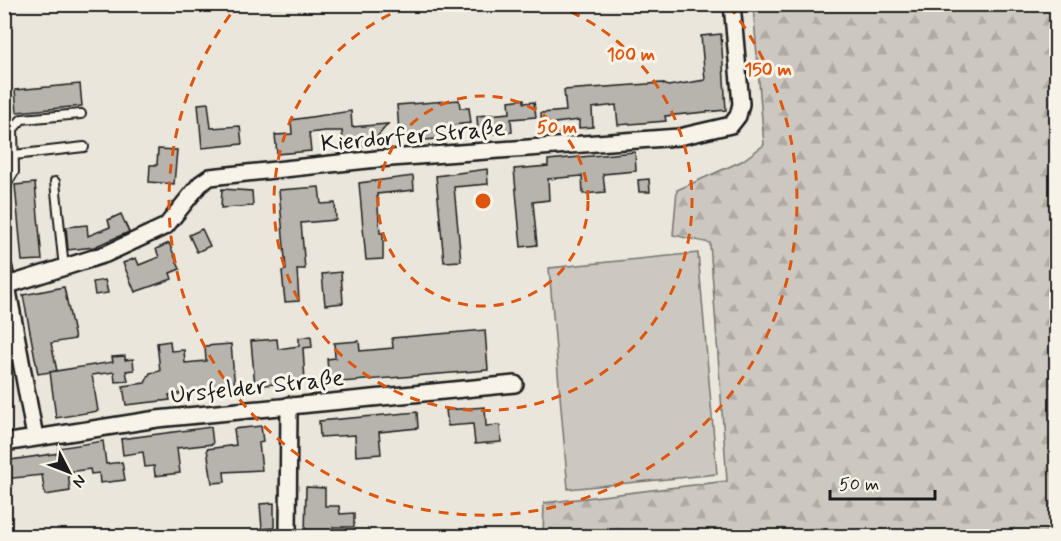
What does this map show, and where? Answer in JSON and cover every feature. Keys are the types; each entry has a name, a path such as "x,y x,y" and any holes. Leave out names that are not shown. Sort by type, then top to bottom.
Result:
{"street":[{"name":"Kierdorfer Straße","path":"8,285 106,254 166,226 200,184 210,177 377,159 679,137 731,125 738,116 741,104 732,4"},
{"path":"4,268 8,285 10,329 35,437"},
{"name":"Ursfelder Straße","path":"4,443 157,419 514,384"},
{"path":"288,537 289,405"}],"lane":[{"path":"4,189 14,172 13,129 22,119 81,114"},
{"path":"14,155 84,147"},
{"path":"55,182 64,268"}],"green space":[{"path":"753,5 1056,5 1056,536 543,536 544,503 727,481 710,243 673,235 677,190 742,161 764,145"},
{"path":"698,253 717,474 568,489 549,268"}],"building":[{"path":"721,34 726,110 665,116 666,121 618,125 616,105 592,108 593,127 579,128 579,120 555,123 556,131 542,132 541,113 566,111 564,90 662,83 668,86 705,80 701,36"},
{"path":"80,84 82,106 17,112 15,90"},
{"path":"524,99 524,103 534,102 536,117 511,119 512,132 478,135 477,116 510,113 509,101"},
{"path":"459,100 460,108 469,108 471,123 444,126 445,138 406,142 405,130 399,131 397,105"},
{"path":"208,103 211,128 240,126 242,144 202,148 198,104"},
{"path":"351,111 352,127 388,124 377,137 378,144 344,147 342,131 325,131 309,133 311,151 277,154 275,135 292,134 291,120"},
{"path":"158,149 177,150 174,184 149,182 150,165 157,165"},
{"path":"635,152 636,171 603,174 605,192 583,194 582,176 548,179 549,200 533,202 537,245 521,247 514,169 548,166 548,160"},
{"path":"487,169 488,184 454,187 461,261 444,262 436,176"},
{"path":"413,176 414,190 377,194 380,233 383,233 383,259 366,260 359,183"},
{"path":"649,179 650,192 639,192 638,180"},
{"path":"35,183 42,260 22,261 15,185"},
{"path":"319,187 321,204 335,203 336,220 301,223 305,269 297,269 299,301 285,302 282,271 286,270 279,190"},
{"path":"222,189 252,191 253,206 221,208"},
{"path":"121,214 129,232 94,247 68,250 66,227 87,225 88,236 110,227 108,220"},
{"path":"202,229 210,246 197,252 189,235"},
{"path":"169,243 180,269 170,273 172,279 135,292 123,263 136,258 139,265 159,257 156,249"},
{"path":"341,272 343,303 325,305 322,274"},
{"path":"105,280 108,293 95,295 93,282"},
{"path":"64,287 75,339 51,343 57,371 38,374 23,295"},
{"path":"485,330 488,370 329,383 327,359 335,358 334,343 359,341 360,351 393,348 392,338"},
{"path":"311,336 312,347 303,348 305,381 255,386 251,341 277,339 278,349 299,346 299,338"},
{"path":"170,341 171,351 184,350 185,363 206,361 205,346 231,344 235,388 169,395 170,400 126,405 123,386 145,383 150,373 160,371 157,343"},
{"path":"125,356 125,360 133,359 134,370 126,371 128,381 115,382 114,372 92,375 98,411 56,418 50,372 113,362 112,357"},
{"path":"485,407 486,426 500,425 501,442 475,444 473,424 448,426 446,410"},
{"path":"417,412 418,428 379,432 381,454 356,456 355,435 320,437 319,421"},
{"path":"261,426 263,442 259,443 262,470 224,472 225,482 212,483 207,449 236,445 234,429"},
{"path":"211,427 213,444 177,448 180,473 155,476 154,466 145,467 143,452 123,455 121,439"},
{"path":"103,441 106,464 122,462 125,480 100,483 99,473 91,474 90,469 68,472 70,491 45,495 42,475 4,479 4,461 59,453 58,448"},
{"path":"306,487 325,488 325,506 339,506 340,514 354,513 354,527 333,527 333,537 305,537"},
{"path":"274,503 274,528 262,529 260,504"}]}
